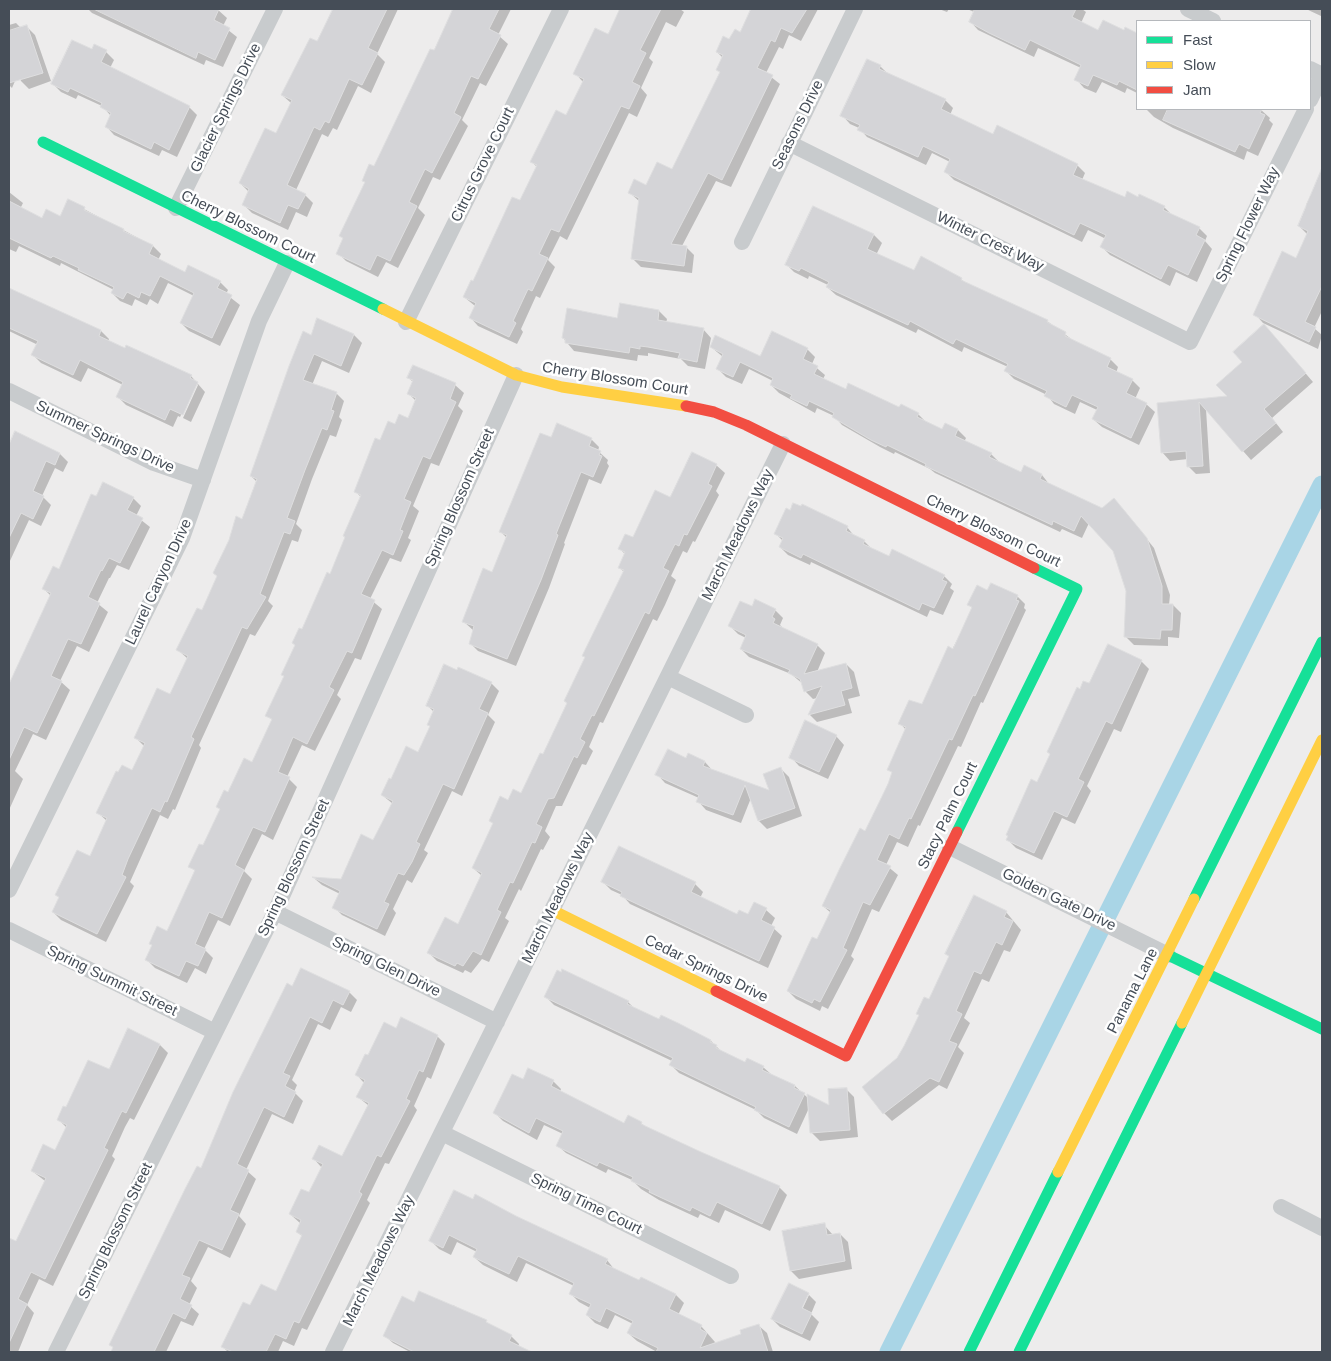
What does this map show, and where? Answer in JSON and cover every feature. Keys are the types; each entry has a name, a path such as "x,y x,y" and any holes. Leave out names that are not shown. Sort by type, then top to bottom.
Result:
{"street":[{"name":"Glacier Springs Drive","path":"176,208 275,9"},
{"name":"Citrus Grove Court","path":"406,322 561,9"},
{"name":"Seasons Drive","path":"742,242 855,9"},
{"path":"1188,9 1212,20"},
{"path":"1311,98 1322,75"},
{"name":"Spring Flower Way","path":"1190,342 1306,110"},
{"name":"Cherry Blossom Court","path":"43,142 516,375 545,386 664,401 706,410 746,425 1077,589"},
{"name":"Winter Crest Way","path":"789,143 1190,342"},
{"name":"Laurel Canyon Drive","path":"9,890 170,565 203,480 260,321 287,263"},
{"name":"Spring Blossom Street","path":"56,1352 275,912 516,375"},
{"name":"Summer Springs Drive","path":"9,391 154,463 203,480"},
{"name":"March Meadows Way","path":"333,1352 783,444"},
{"name":"Stacy Palm Court","path":"846,1056 1077,589"},
{"name":"Panama Lane","path":"969,1352 1322,642"},
{"path":"668,677 746,715"},
{"path":"1019,1352 1208,974 1322,740"},
{"name":"Golden Gate Drive","path":"950,847 1168,955"},
{"name":"Cedar Springs Drive","path":"552,910 846,1056"},
{"name":"Spring Glen Drive","path":"275,912 497,1022"},
{"name":"Spring Summit Street","path":"9,930 215,1032"},
{"path":"1168,955 1322,1030"},
{"name":"Spring Time Court","path":"442,1133 731,1276"},
{"path":"1280,1207 1322,1228"}],"building":[{"path":"94,9 219,9 214,20 230,28 215,60 198,52 196,58"},
{"path":"333,9 387,9 368,48 378,53 362,85 349,79 329,123 325,121 320,130 314,127 287,185 306,194 298,209 288,205 280,223 242,205 249,189 239,183 265,128 276,133 292,100 281,95 310,38 317,41"},
{"path":"453,9 499,9 489,29 501,35 478,79 471,76 454,113 461,117 432,173 425,169 409,202 417,206 390,261 377,255 370,270 336,254 343,238 339,236 365,182 362,181 369,164 374,166 430,49 434,50"},
{"path":"620,9 661,9 640,50 646,53 632,82 640,86 629,109 621,106 559,232 551,229 539,254 548,258 532,291 528,289 513,321 516,323 509,337 469,318 476,303 463,297 471,280 473,281 512,197 520,200 537,165 530,162 556,110 566,115 584,79 573,74 595,28 608,34"},
{"path":"751,9 807,9 792,33 781,28 775,42 771,40 757,68 773,75 722,180 708,173 671,244 687,246 684,266 631,259 639,198 628,193 634,179 646,185 657,162 672,169 720,72 716,70 723,55 716,52 723,36 729,39 735,29 740,32"},
{"path":"975,9 1076,9 1072,17 1098,30 1103,20 1124,30 1125,27 1136,32 1136,90 1119,81 1117,85 1093,75 1088,86 1074,80 1081,65 1030,40 1025,50 969,22"},
{"path":"27,25 43,73 9,83 9,31"},
{"path":"72,40 92,49 94,44 107,50 101,62 190,106 169,150 154,142 151,149 105,127 111,113 100,107 102,103 70,88 68,92 51,84"},
{"path":"867,59 881,65 879,69 946,99 941,109 993,134 997,125 1078,164 1073,175 1125,197 1127,191 1138,197 1139,194 1165,206 1163,210 1200,227 1196,235 1205,240 1188,275 1168,265 1161,279 1100,247 1106,235 1080,223 1074,235 944,172 950,159 923,146 918,157 857,130 860,125 840,116"},
{"path":"1168,110 1262,110 1260,113 1265,115 1249,149 1239,144 1235,152 1163,120"},
{"path":"1322,168 1322,286 1305,322 1316,327 1309,342 1253,315 1282,251 1296,258 1308,231 1298,226"},
{"path":"68,199 85,207 84,210 153,245 149,254 185,272 188,265 221,281 217,288 232,295 212,338 180,323 194,293 160,276 150,296 141,292 139,298 127,292 123,299 111,293 114,287 78,270 79,268 53,256 51,258 9,238 9,201 42,218 46,209 60,216"},
{"path":"813,206 874,234 867,249 914,270 921,256 962,278 961,280 1048,320 1047,322 1066,332 1065,336 1111,358 1107,367 1133,379 1126,393 1147,403 1131,438 1092,419 1098,407 1072,395 1066,407 1044,396 1047,391 1004,371 1008,364 956,339 953,344 910,321 908,325 826,287 829,282 801,268 799,271 785,265"},
{"path":"9,288 101,330 99,336 125,348 126,345 192,375 190,378 198,382 183,415 170,409 165,420 116,397 123,382 80,360 73,375 31,355 38,341 9,328"},
{"path":"620,303 659,310 658,320 704,328 697,362 678,358 680,353 648,347 640,346 640,349 630,347 629,353 565,343 565,339 562,338 567,308 617,318"},
{"path":"317,318 354,334 341,366 314,354 303,380 337,392 331,410 334,411 327,430 322,428 287,518 295,521 290,534 284,532 260,594 266,597 247,629 242,627 191,737 194,739 167,802 165,801 160,812 152,808 128,859 122,875 126,877 97,934 52,912 59,897 55,895 77,850 90,856 107,818 96,813 116,771 118,772 122,765 132,770 145,743 134,738 157,688 170,694 188,656 176,650 197,608 202,610 217,576 213,573 229,540 236,516 242,519 257,479 250,476 289,366 303,331 311,335"},
{"path":"1264,324 1306,373 1264,409 1276,423 1242,452 1199,402 1203,466 1187,467 1186,451 1161,453 1157,403 1227,396 1216,385 1242,362 1233,352"},
{"path":"772,331 808,348 803,359 818,366 814,374 846,389 848,383 899,407 901,404 919,413 917,417 942,429 945,423 958,429 955,436 992,453 989,457 1021,472 1024,465 1042,474 1040,479 1102,508 1114,498 1147,538 1162,586 1162,604 1173,604 1172,630 1161,630 1160,639 1124,637 1126,591 1113,551 1081,516 1074,531 1053,521 1052,525 925,466 926,464 887,445 886,447 871,440 832,417 834,413 809,401 807,406 790,398 792,395 770,385 773,378 740,362 733,377 716,369 723,354 710,347 715,335 760,356"},
{"path":"413,365 456,383 450,399 456,402 430,459 423,456 404,499 411,502 400,530 403,531 393,555 382,550 361,594 375,600 352,653 347,651 329,687 334,690 307,744 293,737 278,772 290,777 265,832 253,827 235,865 244,870 222,918 209,912 195,944 206,949 198,966 186,961 179,976 145,960 152,945 149,944 157,926 167,931 195,870 188,867 199,844 203,845 220,809 216,807 224,790 228,792 244,758 252,762 272,719 265,716 284,676 281,675 295,645 292,643 299,628 302,629 327,572 330,574 345,537 343,536 361,495 354,492 375,438 380,440 388,421 395,424 399,414 408,418 416,398 407,394 413,380 407,378"},
{"path":"557,423 592,438 589,446 601,451 599,455 602,456 593,477 581,472 556,534 558,535 541,580 507,659 469,644 474,626 462,622 483,568 492,572 507,535 499,532 540,433 551,437"},
{"path":"15,431 60,453 55,465 46,461 33,491 44,496 33,519 21,513 9,538 9,445"},
{"path":"692,452 717,464 708,484 712,486 687,535 684,534 679,546 675,544 663,568 669,571 649,614 645,612 594,716 592,715 580,739 585,742 577,758 574,756 554,798 548,799 536,824 542,827 535,843 532,842 513,883 510,882 497,910 501,912 481,955 473,951 463,966 457,963 455,966 427,953 445,917 458,924 482,873 472,868 493,823 489,821 500,796 508,800 513,789 521,793 540,753 543,754 567,703 564,701 585,657 582,656 624,570 618,568 625,552 618,549 625,534 633,537 655,490 670,497"},
{"path":"103,482 134,497 127,510 143,518 120,563 109,558 101,570 88,597 100,603 81,644 68,639 51,676 62,681 37,733 24,727 9,760 9,684 51,593 42,589 53,566 59,569 91,494 96,496"},
{"path":"793,503 801,506 802,504 848,526 846,531 865,540 863,544 889,556 892,549 945,575 942,580 947,582 934,608 922,603 919,610 803,554 801,558 779,547 783,538 774,534 786,508 790,510"},
{"path":"991,583 1018,595 1016,600 1019,601 975,696 973,695 952,740 949,739 911,819 909,818 899,839 889,834 877,860 891,866 870,905 863,902 843,948 847,950 820,1002 814,999 812,1003 787,991 812,937 817,939 831,910 822,906 839,870 860,828 865,831 888,784 892,772 887,770 906,727 898,724 909,700 922,704 948,646 953,649 972,607 967,605 977,585 987,590"},
{"path":"755,599 776,609 772,617 775,619 773,623 818,644 804,674 846,663 852,688 841,691 845,705 808,715 822,686 804,692 800,679 788,673 790,670 740,649 746,635 728,626 740,601 752,606"},
{"path":"1108,644 1142,660 1112,724 1106,721 1078,779 1084,782 1067,817 1054,811 1034,853 1006,840 1008,836 1006,835 1031,779 1037,782 1050,754 1047,752 1077,687 1080,689 1083,681 1089,683"},
{"path":"444,664 457,670 458,667 492,682 479,709 488,713 454,789 443,784 416,842 420,844 412,862 404,875 398,873 384,902 389,904 377,929 332,908 340,891 312,877 341,879 361,834 373,840 393,801 381,795 389,778 391,779 406,746 418,752 430,726 427,725 434,709 426,706"},
{"path":"805,720 837,735 819,772 789,758"},
{"path":"668,749 686,758 688,753 705,761 703,766 769,790 763,774 781,767 795,808 758,821 745,785 733,815 696,802 699,795 655,775"},
{"path":"619,846 696,882 691,892 737,914 739,910 748,914 754,902 767,908 761,920 775,927 759,961 620,896 622,892 601,882"},
{"path":"974,895 1007,911 1004,917 1013,921 1002,945 996,942 981,974 974,971 956,1011 962,1014 949,1041 957,1044 939,1082 930,1078 883,1114 862,1087 897,1058 904,1046 919,1015 916,1014 924,997 929,999 949,956 945,954"},
{"path":"301,968 350,991 343,1005 333,1000 322,1023 310,1017 283,1073 290,1076 285,1086 296,1092 284,1117 264,1107 237,1164 249,1170 230,1210 239,1214 222,1250 199,1240 182,1275 190,1278 180,1299 192,1305 185,1319 173,1313 154,1352 111,1352 113,1347 109,1345 185,1189 197,1166 201,1168 233,1092 287,983 292,986"},
{"path":"562,969 629,1001 627,1004 659,1019 661,1015 678,1023 711,1040 710,1042 717,1045 716,1048 745,1062 747,1058 764,1066 762,1070 795,1085 794,1088 805,1093 789,1127 754,1110 756,1107 669,1065 673,1058 544,997 557,970 561,972"},
{"path":"401,1017 438,1035 423,1072 419,1070 406,1099 410,1101 381,1157 377,1155 359,1192 362,1194 299,1323 294,1321 286,1339 275,1334 266,1352 233,1352 221,1347 243,1302 250,1305 261,1284 276,1291 302,1235 296,1232 301,1220 289,1214 301,1189 309,1192 323,1164 312,1159 319,1145 342,1156 369,1103 356,1097 365,1080 355,1075 365,1054 368,1055 384,1022 396,1028"},
{"path":"128,1028 160,1044 126,1113 122,1111 118,1119 104,1148 108,1150 45,1279 31,1272 18,1299 27,1304 9,1343 9,1238 16,1241 46,1178 31,1171 43,1144 55,1150 67,1125 57,1120 63,1106 66,1107 88,1060 109,1069"},
{"path":"528,1068 554,1080 551,1086 624,1123 628,1115 642,1122 641,1124 780,1186 762,1224 717,1202 710,1216 692,1207 690,1211 649,1192 650,1190 631,1181 633,1177 599,1162 597,1166 556,1146 563,1131 536,1118 529,1133 493,1113 512,1074 523,1079"},
{"path":"847,1088 850,1130 810,1133 807,1094 829,1105 828,1089"},
{"path":"454,1190 473,1199 475,1194 516,1216 608,1259 605,1264 639,1280 641,1277 676,1294 669,1309 702,1325 700,1329 707,1333 700,1348 741,1334 740,1330 759,1324 768,1352 656,1352 658,1348 627,1333 633,1321 606,1308 600,1322 586,1315 591,1304 569,1294 574,1283 518,1256 509,1274 473,1257 477,1249 449,1235 443,1248 429,1241"},
{"path":"825,1223 827,1235 840,1233 845,1261 790,1271 782,1231"},
{"path":"789,1283 809,1293 802,1308 812,1313 802,1334 771,1319"},
{"path":"419,1291 487,1320 486,1322 512,1335 509,1341 532,1352 414,1352 383,1336 402,1296 414,1302"}],"waterway":[{"path":"889,1352 1322,485"}],"traffic: fast":[{"path":"43,142 383,309"},
{"path":"957,832 1077,589 1034,568"},
{"path":"1194,899 1322,642"},
{"path":"1168,955 1322,1029"},
{"path":"1019,1352 1182,1023"},
{"path":"969,1352 1058,1172"}],"traffic: slow":[{"path":"383,309 516,375 562,387 686,406"},
{"path":"1182,1023 1322,740"},
{"path":"1058,1172 1194,899"},
{"path":"552,910 716,991"}],"traffic: jam":[{"path":"686,406 714,412 746,425 1034,568"},
{"path":"716,991 846,1056 957,832"}]}
